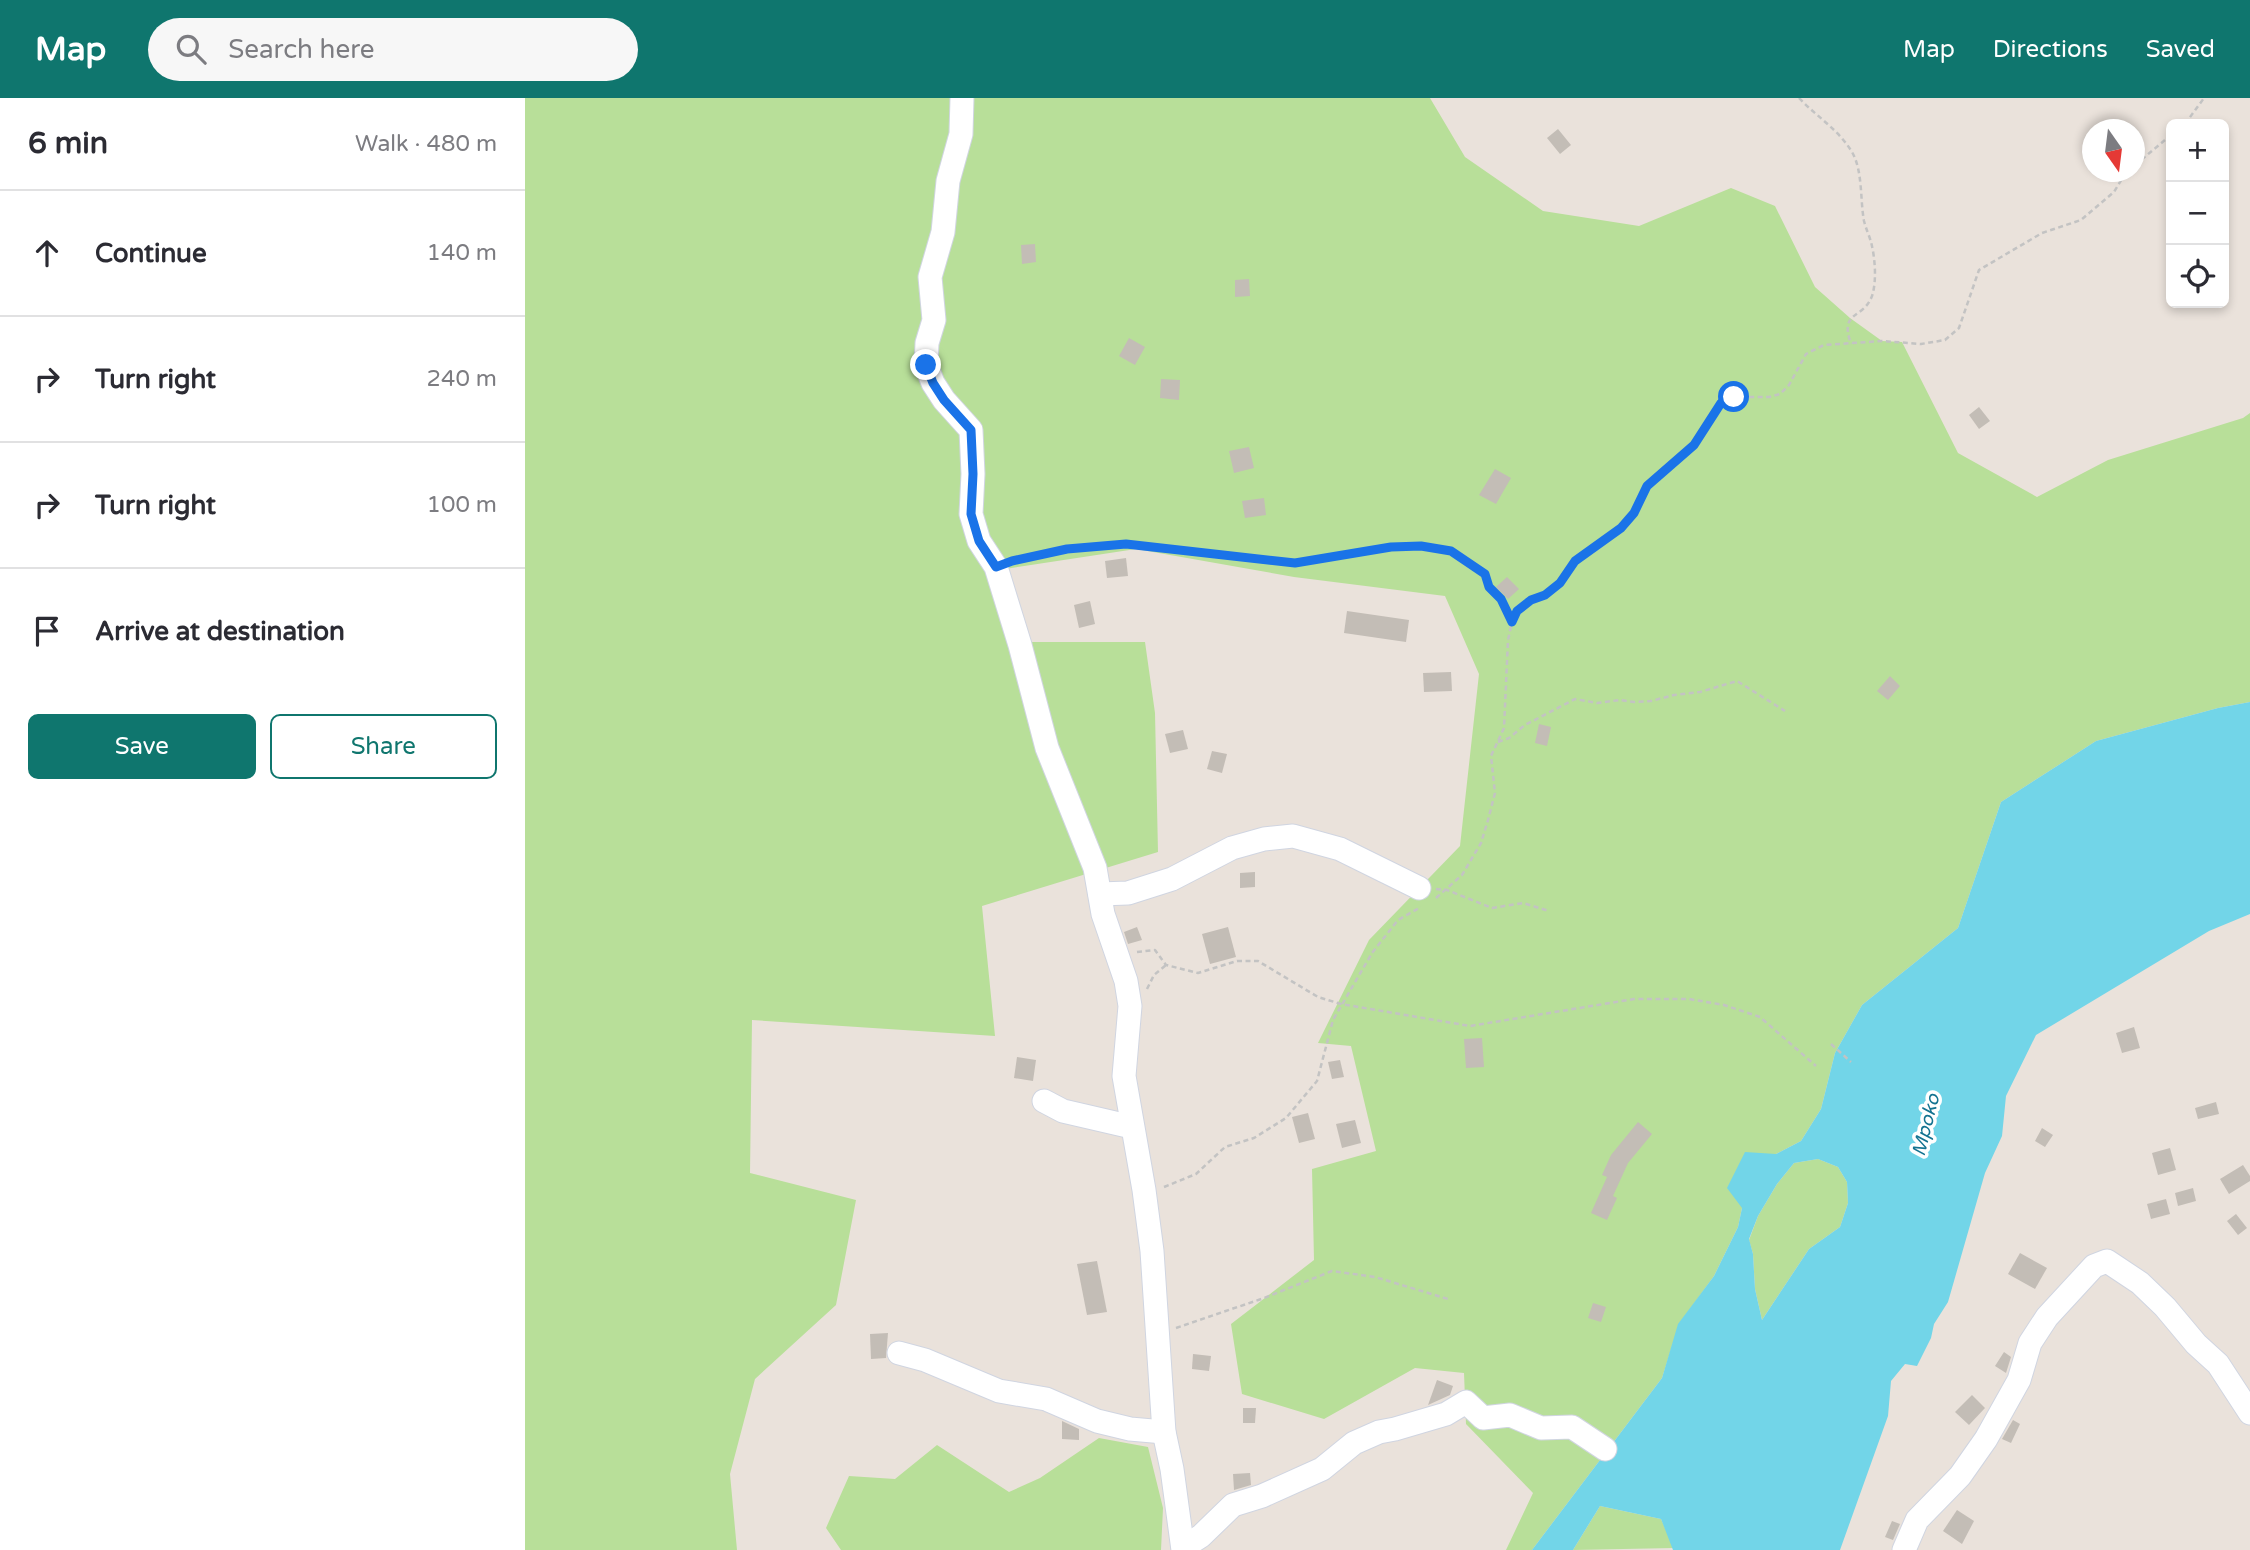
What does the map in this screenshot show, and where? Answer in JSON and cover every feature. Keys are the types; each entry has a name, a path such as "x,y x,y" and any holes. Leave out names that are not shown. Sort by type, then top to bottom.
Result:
{"street":[{"path":"962,98 961,135 948,181 943,232 930,277 934,320 927,343 926,365 944,400 971,430 971,514 979,541 996,567 1047,748 1095,868 1103,914 1126,981 1130,1006 1124,1076 1152,1251 1164,1433 1184,1548 1202,1536 1233,1505 1262,1496 1322,1469 1354,1443 1379,1432 1445,1414 1466,1402 1483,1418 1510,1415 1541,1428 1572,1427 1605,1448"},
{"path":"1100,894 1128,893 1172,879 1232,848 1264,839 1293,836 1340,849 1426,898"},
{"path":"1044,1101 1063,1111 1132,1128"},
{"path":"1903,1550 1917,1520 1960,1476 1986,1439 2019,1380 2030,1343 2047,1317 2094,1266 2107,1261 2140,1283 2218,1364 2250,1413"},
{"path":"899,1353 925,1360 999,1391 1046,1399 1097,1421 1164,1433"}],"path":[{"path":"1799,98 1812,112 1835,129 1853,154 1857,167 1865,224 1872,244 1875,279 1868,306 1850,318 1847,324 1846,332 1851,344"},
{"path":"2189,119 2204,98"},
{"path":"2145,156 2166,139"},
{"path":"1144,1189 1171,1186 1196,1174 1225,1147 1254,1138 1286,1118 1317,1081 1333,1020 1372,953 1398,920 1426,898 1447,890 1462,875 1481,843 1495,793 1491,755 1504,728 1508,640 1517,611 1531,600 1545,595 1560,583 1575,561 1621,528 1634,513 1647,486 1694,445 1721,403 1734,397 1769,397 1780,394 1789,385 1807,354 1825,345 1882,341 1921,344 1945,340 1959,328 1979,270 2042,233 2081,220 2113,192 2120,182"},
{"path":"996,567 1067,549 1126,544 1295,563 1391,547 1421,546 1451,551 1485,574 1489,587 1501,599 1512,622"},
{"path":"1498,742 1575,699 1597,703 1620,700 1651,701 1700,692 1737,681 1785,711"},
{"path":"1426,898 1447,890 1492,908 1523,903 1549,911"},
{"path":"1118,960 1142,950 1155,950 1166,965 1198,973 1237,961 1258,961 1318,997 1341,1004 1470,1026 1634,999 1689,999 1724,1005 1760,1017 1816,1066"},
{"path":"1831,1044 1851,1062"},
{"path":"1157,1335 1332,1271 1375,1277 1448,1299"}],"green space":[{"path":"525,98 1430,98 1465,157 1543,211 1639,226 1731,188 1775,206 1815,287 1850,318 1882,341 1902,342 1958,453 2037,497 2108,460 2243,418 2250,413 2250,702 2096,741 2001,802 1958,928 1862,1005 1835,1053 1821,1109 1801,1141 1776,1154 1742,1208 1738,1227 1714,1276 1679,1324 1662,1378 1532,1550 1506,1550 1533,1493 1466,1424 1464,1373 1415,1368 1324,1419 1242,1394 1231,1324 1314,1260 1312,1169 1376,1151 1351,1046 1318,1043 1369,940 1460,846 1479,674 1445,596 1294,577 1136,549 1005,569 1025,642 1145,642 1155,713 1158,852 982,906 995,1036 752,1020 750,1173 856,1200 836,1305 755,1379 730,1474 737,1550 525,1550"},
{"path":"1818,1159 1838,1167 1847,1182 1848,1203 1840,1227 1809,1249 1762,1320 1749,1240 1758,1216 1777,1184 1794,1163"},
{"path":"1099,1438 1148,1447 1163,1508 1161,1550 841,1550 826,1528 849,1476 895,1479 937,1445 1009,1492 1040,1478"},
{"path":"1600,1506 1661,1519 1674,1548 1573,1550"}],"water":[{"name":"Mpoko","path":"2250,702 2250,914 2209,931 2036,1035 2006,1096 2002,1136 1985,1173 1948,1302 1934,1324 1931,1338 1917,1366 1905,1364 1891,1381 1888,1416 1840,1550 1673,1550 1661,1519 1600,1506 1573,1550 1532,1550 1662,1378 1678,1324 1714,1276 1738,1227 1742,1208 1727,1188 1745,1152 1776,1154 1801,1141 1821,1109 1835,1053 1862,1005 1958,928 2001,802 2096,741","holes":["1818,1159 1838,1167 1847,1182 1848,1203 1840,1227 1809,1249 1762,1320 1749,1239 1758,1216 1777,1184 1794,1163"]}],"building":[{"path":"1558,129 1571,145 1560,154 1547,138"},
{"path":"1035,244 1036,262 1022,264 1021,245"},
{"path":"1249,279 1250,296 1235,297 1235,280"},
{"path":"1129,338 1145,347 1135,365 1119,356"},
{"path":"1161,379 1180,380 1179,400 1160,398"},
{"path":"1979,407 1990,421 1979,429 1969,415"},
{"path":"1249,447 1254,468 1234,473 1229,451"},
{"path":"1495,469 1511,478 1496,504 1479,495"},
{"path":"1264,498 1266,515 1245,518 1242,501"},
{"path":"1126,558 1128,576 1107,578 1105,561"},
{"path":"1507,577 1519,589 1508,599 1496,587"},
{"path":"1090,601 1095,624 1079,628 1074,605"},
{"path":"1347,611 1409,620 1406,642 1344,633"},
{"path":"1451,672 1452,691 1424,692 1423,673"},
{"path":"1890,676 1900,686 1888,700 1877,691"},
{"path":"1539,724 1551,727 1547,746 1535,743"},
{"path":"1183,730 1188,749 1170,753 1165,734"},
{"path":"1212,751 1227,754 1222,773 1207,769"},
{"path":"1255,872 1255,887 1240,888 1240,873"},
{"path":"1137,927 1142,940 1128,944 1124,932"},
{"path":"1228,927 1236,957 1210,964 1202,934"},
{"path":"2134,1027 2140,1048 2122,1053 2116,1033"},
{"path":"1482,1038 1484,1067 1466,1068 1464,1039"},
{"path":"1017,1057 1036,1060 1033,1081 1014,1078"},
{"path":"1340,1060 1344,1077 1332,1079 1328,1062"},
{"path":"2216,1102 2219,1114 2198,1119 2195,1108"},
{"path":"1308,1113 1315,1139 1299,1143 1292,1117"},
{"path":"1355,1120 1361,1143 1342,1148 1336,1124"},
{"path":"1638,1122 1652,1134 1628,1163 1613,1196 1617,1198 1607,1220 1591,1213 1607,1177 1602,1175 1611,1155"},
{"path":"2042,1128 2053,1135 2045,1147 2035,1141"},
{"path":"2170,1148 2176,1170 2158,1175 2152,1153"},
{"path":"2243,1165 2250,1181 2229,1194 2220,1179"},
{"path":"2193,1188 2196,1201 2178,1206 2175,1193"},
{"path":"2166,1199 2170,1214 2151,1219 2147,1204"},
{"path":"2236,1214 2247,1228 2238,1235 2227,1221"},
{"path":"2020,1253 2047,1268 2035,1289 2008,1274"},
{"path":"1097,1261 1107,1312 1087,1315 1077,1264"},
{"path":"1593,1303 1606,1307 1601,1322 1588,1318"},
{"path":"888,1333 886,1358 871,1359 870,1334"},
{"path":"2004,1352 2011,1357 2006,1373 1995,1366"},
{"path":"1193,1354 1211,1356 1209,1371 1192,1369"},
{"path":"1437,1380 1453,1386 1450,1395 1428,1405"},
{"path":"1972,1395 1985,1408 1969,1425 1955,1412"},
{"path":"1243,1408 1256,1408 1255,1423 1243,1423"},
{"path":"2013,1420 2020,1424 2011,1443 2002,1439"},
{"path":"1062,1421 1079,1429 1079,1440 1062,1439"},
{"path":"1250,1473 1251,1485 1234,1490 1233,1474"},
{"path":"1957,1510 1974,1521 1962,1544 1943,1531"},
{"path":"1892,1521 1900,1524 1893,1540 1885,1537"}],"route":[{"path":"926,365 944,400 971,430 971,514 979,541 996,567 1067,549 1126,544 1295,563 1391,547 1421,546 1451,551 1485,574 1489,587 1501,599 1512,622 1517,611 1531,600 1545,595 1560,583 1575,561 1621,528 1634,513 1647,486 1694,445 1721,403 1734,397"}]}
